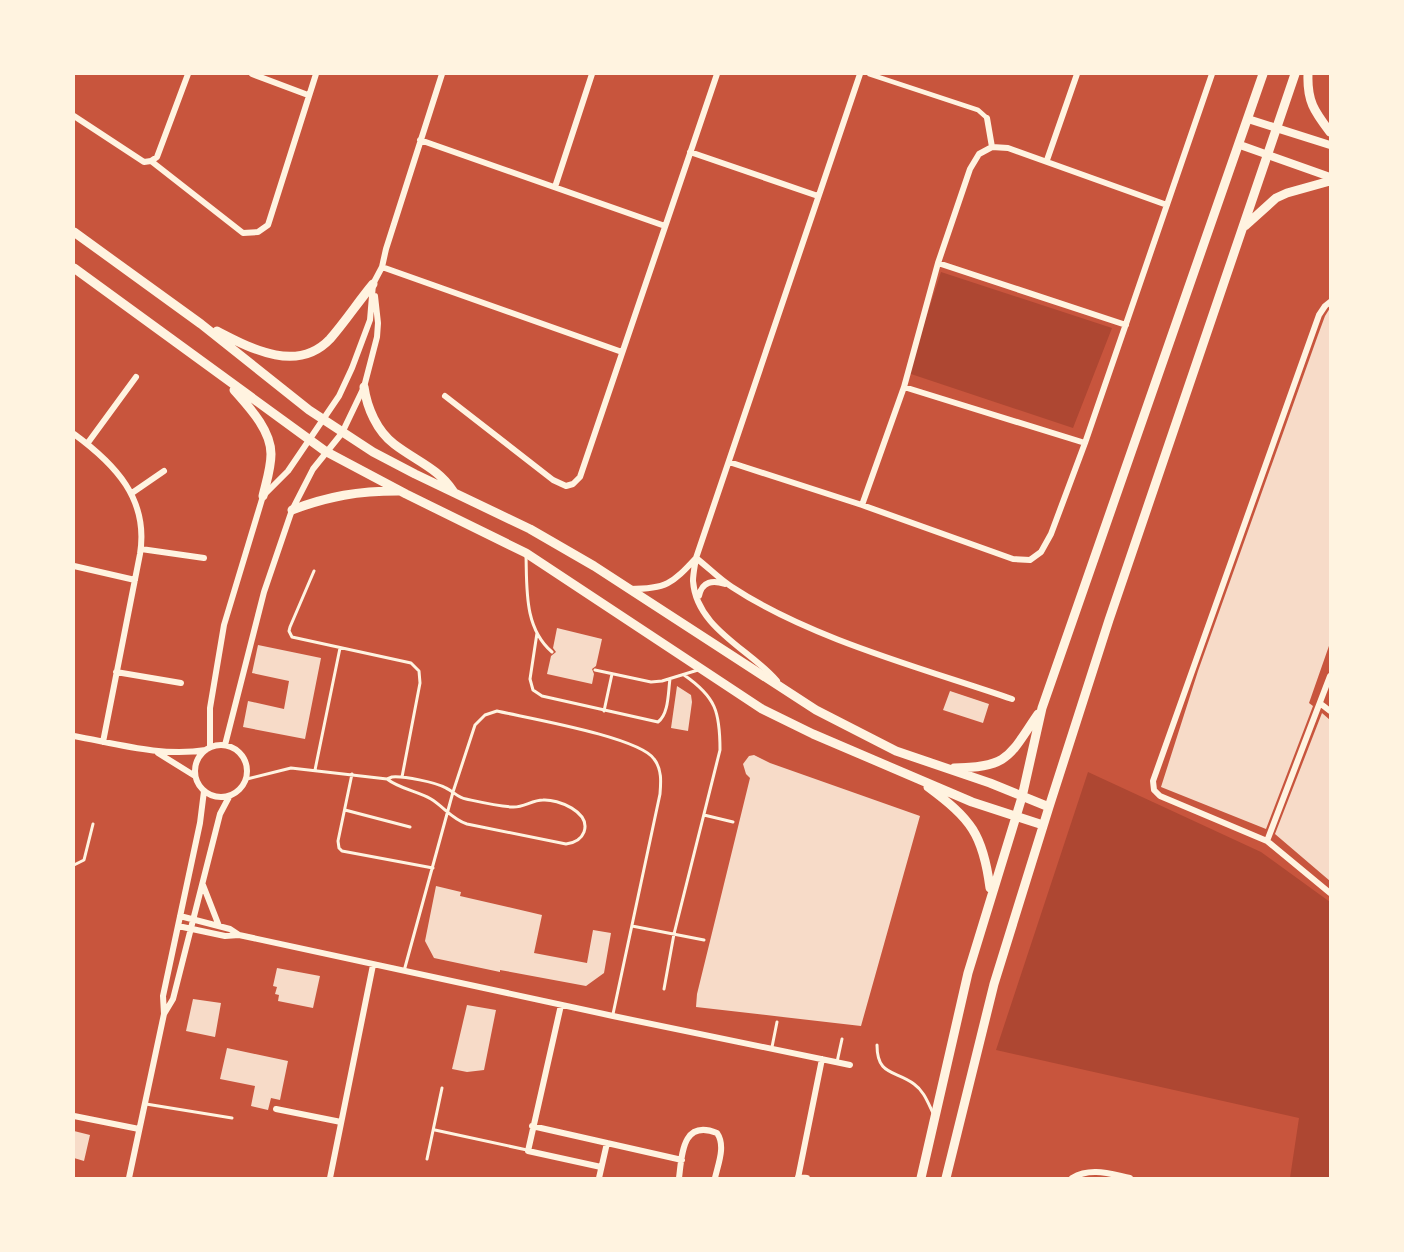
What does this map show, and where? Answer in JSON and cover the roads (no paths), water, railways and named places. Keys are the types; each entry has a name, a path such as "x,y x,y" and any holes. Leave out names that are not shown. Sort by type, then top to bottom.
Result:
{"main road":[{"path":"921,1179 968,973 1022,797 1042,708 1263,74"},
{"path":"946,1179 994,984 1043,825 1113,609 1295,74"},
{"path":"1308,74 1307,89 1311,105 1330,132"},
{"path":"1243,228 1276,198 1330,179"},
{"path":"74,232 201,324 342,433 415,474 530,529 630,589 785,692 816,710 896,751 990,783 1049,807"},
{"path":"74,268 326,451 526,553 762,709 813,734 972,802 1043,825"},
{"path":"201,324 255,350 276,356 300,355 311,352 328,341 373,284"},
{"path":"222,377 256,417 269,444 271,453 263,496"},
{"path":"364,387 366,402 383,433 393,444 440,474 454,493"},
{"path":"292,510 318,500 362,491 401,491"},
{"path":"945,768 979,767 1005,758 1019,744 1042,708"},
{"path":"917,778 963,814 977,836 991,893"}],"street":[{"path":"74,116 144,162 151,161 157,156 188,74"},
{"path":"252,74 308,95"},
{"path":"151,161 243,233 258,232 268,225 316,74"},
{"path":"195,776 199,758 209,748 210,708 224,625 263,496 288,471 324,420 339,396 363,340 370,320 373,284 382,267 442,74"},
{"path":"555,187 592,74"},
{"path":"445,396 554,480 566,486 573,484 580,477 717,74"},
{"path":"785,692 769,672 719,629 706,614 693,582 696,558 860,74"},
{"path":"869,74 978,110 987,118 992,147"},
{"path":"1047,160 1077,74"},
{"path":"729,462 862,505 1013,559 1030,560 1041,552 1051,534 1085,443 1212,74"},
{"path":"1248,118 1330,145"},
{"path":"420,140 665,226"},
{"path":"1239,145 1330,179"},
{"path":"862,505 904,387 938,263 970,169 979,154 992,147 1008,148 1047,160 1167,205"},
{"path":"690,153 818,196"},
{"path":"938,263 1125,325"},
{"path":"382,267 622,352"},
{"path":"225,745 264,592 292,510 313,469 342,433 364,387 378,323 373,284"},
{"path":"1330,302 1324,306 1319,315 1153,781 1154,790 1160,796 1267,841 1330,893"},
{"path":"87,444 136,377"},
{"path":"904,387 1085,443"},
{"path":"74,434 115,469 132,493 137,507 141,549 103,742"},
{"path":"132,493 164,471"},
{"path":"141,549 204,558"},
{"path":"696,558 729,585"},
{"path":"630,589 653,589 663,586 676,579 696,558"},
{"path":"74,566 135,580"},
{"path":"699,600 700,591 707,582 718,581 819,631 1012,699"},
{"path":"116,672 181,683"},
{"path":"1267,841 1330,676"},
{"path":"1321,704 1330,711"},
{"path":"74,736 158,752 183,752 225,745 236,749 247,765 247,779 240,790 229,797 220,814 173,999 164,1014"},
{"path":"158,752 195,776 204,791 216,797 229,797"},
{"path":"129,1179 164,1014 163,996 200,823 204,791"},
{"path":"203,884 219,926"},
{"path":"180,916 230,929 239,935"},
{"path":"178,926 225,936 239,935 850,1065"},
{"path":"330,1179 373,965"},
{"path":"561,1005 528,1150 601,1167"},
{"path":"807,1179 798,1178 822,1059"},
{"path":"276,1109 340,1122"},
{"path":"74,1116 139,1129"},
{"path":"532,1126 682,1160"},
{"path":"679,1179 686,1138 693,1132 710,1131 717,1133 722,1146 715,1179"},
{"path":"599,1179 607,1143"},
{"path":"1072,1179 1082,1173 1101,1172 1130,1179"}],"lane":[{"path":"526,553 528,605 537,633 552,652"},
{"path":"314,571 290,627 290,635 295,639 405,662 416,667 420,677 402,777"},
{"path":"537,633 530,678 533,690 542,696 658,722 665,713 670,679"},
{"path":"315,770 340,648"},
{"path":"595,670 651,682 670,679 700,669"},
{"path":"604,711 612,674"},
{"path":"664,989 674,934 720,750 720,726 714,704 700,686 684,675"},
{"path":"404,970 453,792 475,725 485,715 497,711 619,739 639,746 654,758 661,774 660,794 613,1016"},
{"path":"247,779 291,768 387,779 402,777 439,785 465,799 509,807 523,806 546,799 578,811 583,817 584,832 573,843 566,844 459,822 426,796 387,779"},
{"path":"352,774 338,845 342,850 433,868"},
{"path":"344,810 410,826"},
{"path":"704,814 733,822"},
{"path":"74,865 84,860 93,824"},
{"path":"632,926 704,939"},
{"path":"771,1049 777,1022"},
{"path":"837,1062 842,1039"},
{"path":"878,1045 880,1062 885,1070 921,1090 935,1116"},
{"path":"427,1159 435,1130 442,1088"},
{"path":"144,1104 232,1118"},
{"path":"435,1130 528,1150"}]}
